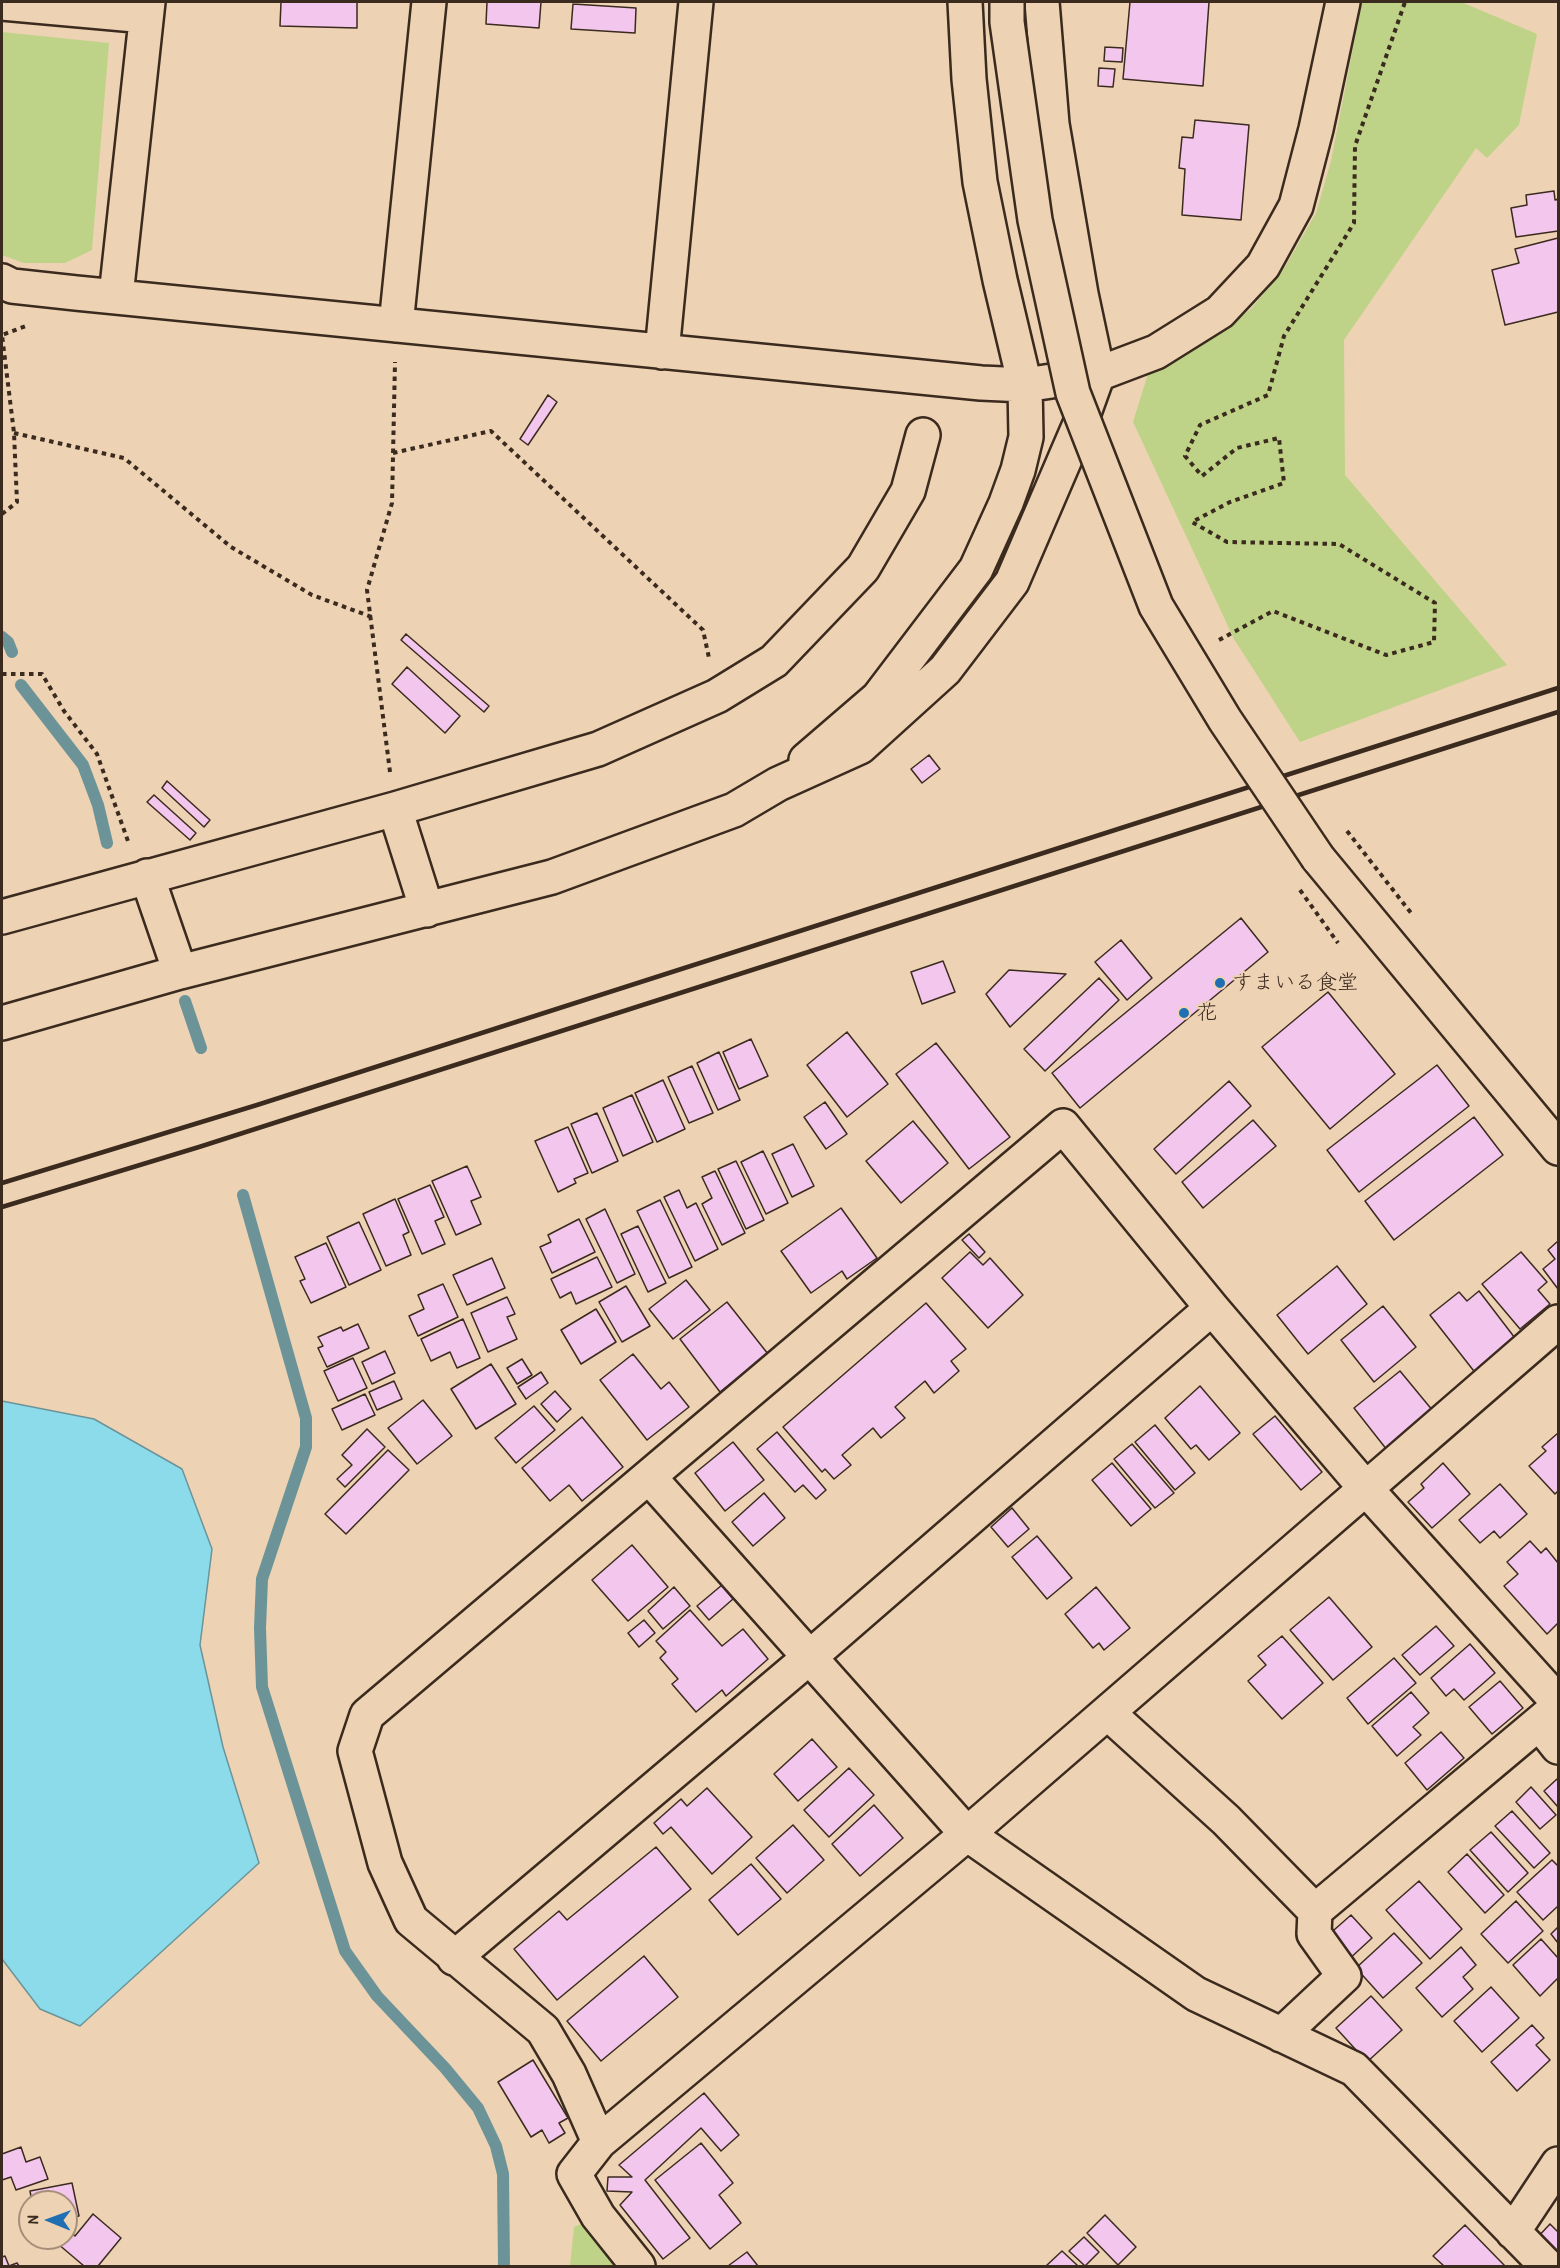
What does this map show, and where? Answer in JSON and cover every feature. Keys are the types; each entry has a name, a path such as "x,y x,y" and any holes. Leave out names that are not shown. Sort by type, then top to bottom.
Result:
{"street":[{"path":"396,325 429,2"},
{"path":"662,352 696,2"},
{"path":"778,784 878,698 976,569 1018,470 1026,436 1025,385 980,182 969,80 964,2"},
{"path":"1008,2 1007,22 1035,220 1073,393 1156,606 1225,720 1318,858 1558,1148"},
{"path":"2,1023 180,972 552,877 734,810 778,784 860,747 945,670 1012,582 1080,424 1098,374 1081,294 1052,124 1042,2"},
{"path":"2,281 12,286 969,382 1025,385 1098,374 1156,352 1220,312 1263,266 1296,206 1316,129 1342,2"},
{"path":"2,3 147,9 116,296"},
{"path":"2,917 395,809 598,749 717,696 774,661 863,568 908,491 923,435"},
{"path":"395,809 427,910"},
{"path":"147,876 180,972"},
{"path":"598,2142 569,2074 543,2030 411,1920 385,1863 355,1751 367,1716 1063,1126 1212,1308 1367,1490 1554,1720 1315,1911"},
{"path":"454,1958 810,1656 1212,1308"},
{"path":"638,2266 598,2216 574,2174 598,2142 967,1834 1367,1490 1558,1322"},
{"path":"649,1477 967,1834 1196,1994 1354,2069 1547,2266"},
{"path":"1108,1713 1226,1820 1315,1911 1314,1934 1344,1976 1281,2035"},
{"path":"1513,2232 1558,2164"}],"path":[{"path":"1213,643 1273,611 1386,655 1434,642 1435,603 1339,544 1227,542 1192,522 1230,502 1284,483 1279,438 1237,448 1202,476 1185,456 1200,425 1268,395 1284,336 1354,223 1355,146 1405,2"},
{"path":"2,514 17,502 14,433 2,335 35,323"},
{"path":"395,809 367,590 392,503 396,325"},
{"path":"393,453 491,431 703,630 717,696"},
{"path":"14,433 124,458 231,547 312,595 372,617"},
{"path":"2,674 42,674 64,711 97,754 140,873 147,876"},
{"path":"1345,828 1411,913"}],"green space":[{"path":"1362,2 1461,2 1537,34 1519,125 1487,158 1476,148 1344,340 1345,475 1507,665 1300,742 1234,639 1133,422 1148,374 1207,342 1251,309 1286,265 1316,213 1331,161"},
{"path":"2,32 109,43 92,250 65,263 24,263 2,255"},
{"path":"598,2216 638,2266 570,2266 574,2227"}],"water":[{"path":"2,1401 94,1419 182,1469 212,1549 200,1645 223,1747 259,1863 80,2026 40,2009 2,1959"}],"building":[{"path":"281,2 357,2 357,28 280,26"},
{"path":"487,2 541,2 539,28 486,24"},
{"path":"1130,2 1209,2 1203,86 1123,79"},
{"path":"573,4 636,8 635,33 571,29"},
{"path":"1105,47 1123,48 1122,62 1104,61"},
{"path":"1099,68 1115,69 1113,87 1098,86"},
{"path":"1195,120 1249,125 1241,220 1182,215 1185,169 1179,168 1182,137 1193,138"},
{"path":"1554,191 1555,200 1558,199 1558,231 1516,237 1511,208 1527,205 1526,195"},
{"path":"1558,238 1558,312 1505,325 1492,270 1519,263 1515,249"},
{"path":"548,395 557,402 528,445 520,439"},
{"path":"406,634 489,706 484,712 401,640"},
{"path":"407,667 460,716 445,733 392,684"},
{"path":"929,755 940,769 922,783 911,769"},
{"path":"167,781 210,820 204,827 162,788"},
{"path":"154,795 196,833 190,840 147,802"},
{"path":"1241,918 1268,952 1080,1108 1052,1073"},
{"path":"1121,940 1152,978 1127,1000 1095,962"},
{"path":"943,961 955,992 922,1004 911,972"},
{"path":"1009,970 1066,974 1010,1027 986,994"},
{"path":"1099,978 1119,1000 1045,1071 1024,1049"},
{"path":"1328,992 1395,1074 1330,1129 1262,1047"},
{"path":"847,1032 888,1084 847,1117 807,1065"},
{"path":"751,1039 768,1076 739,1089 723,1052"},
{"path":"936,1043 1010,1137 969,1169 896,1074"},
{"path":"719,1052 740,1100 718,1110 697,1063"},
{"path":"1437,1065 1469,1106 1359,1192 1327,1150"},
{"path":"692,1066 713,1113 689,1123 668,1077"},
{"path":"663,1080 685,1129 657,1142 635,1093"},
{"path":"1229,1081 1251,1106 1176,1174 1154,1149"},
{"path":"632,1095 653,1142 623,1156 603,1108"},
{"path":"825,1102 847,1134 826,1149 804,1117"},
{"path":"597,1113 618,1161 592,1173 571,1124"},
{"path":"1474,1117 1503,1155 1394,1240 1365,1201"},
{"path":"1253,1120 1276,1146 1203,1208 1182,1182"},
{"path":"913,1121 948,1163 901,1203 866,1161"},
{"path":"568,1127 588,1173 574,1179 576,1183 558,1192 535,1141"},
{"path":"793,1144 814,1186 792,1197 772,1154"},
{"path":"763,1151 788,1203 766,1214 741,1162"},
{"path":"736,1161 764,1220 746,1229 718,1169"},
{"path":"467,1166 481,1197 471,1201 481,1224 456,1235 432,1181"},
{"path":"715,1171 745,1233 722,1245 702,1204 712,1198 702,1177"},
{"path":"430,1185 444,1217 435,1221 445,1244 422,1254 398,1199"},
{"path":"679,1190 687,1208 696,1203 718,1249 695,1261 664,1197"},
{"path":"395,1199 409,1232 403,1235 411,1255 386,1266 363,1214"},
{"path":"660,1200 692,1267 669,1278 637,1211"},
{"path":"841,1208 877,1258 847,1279 842,1271 811,1293 781,1251"},
{"path":"605,1209 635,1274 617,1283 586,1219"},
{"path":"579,1219 595,1252 552,1273 540,1247 551,1242 548,1235"},
{"path":"359,1222 381,1270 349,1285 327,1237"},
{"path":"638,1226 666,1283 648,1292 621,1234"},
{"path":"969,1234 985,1252 979,1258 962,1240"},
{"path":"1558,1241 1558,1289 1543,1269 1555,1259 1548,1250"},
{"path":"326,1243 346,1287 311,1303 300,1281 305,1279 295,1257"},
{"path":"970,1252 983,1265 990,1258 1023,1295 988,1328 942,1278"},
{"path":"1521,1252 1547,1282 1538,1290 1550,1304 1520,1329 1482,1284"},
{"path":"597,1257 612,1287 576,1304 571,1292 560,1298 551,1279"},
{"path":"492,1258 505,1288 467,1305 453,1275"},
{"path":"1337,1266 1367,1304 1308,1354 1277,1315"},
{"path":"686,1280 710,1310 673,1339 649,1309"},
{"path":"443,1284 458,1317 418,1336 409,1316 424,1309 418,1295"},
{"path":"626,1286 650,1326 622,1342 599,1302"},
{"path":"1479,1291 1518,1342 1477,1375 1430,1315 1459,1292 1467,1301"},
{"path":"507,1297 515,1314 507,1317 517,1339 488,1352 471,1313"},
{"path":"727,1302 768,1354 720,1392 680,1339"},
{"path":"926,1303 966,1349 951,1361 959,1371 934,1393 925,1381 895,1407 905,1418 881,1438 873,1428 842,1455 851,1465 834,1479 825,1469 822,1472 783,1427"},
{"path":"1383,1306 1416,1347 1374,1382 1341,1340"},
{"path":"596,1309 616,1342 581,1364 561,1330"},
{"path":"463,1319 480,1358 457,1368 450,1352 431,1361 421,1339"},
{"path":"358,1324 369,1348 327,1367 318,1348 323,1346 318,1337 341,1327 343,1331"},
{"path":"385,1351 395,1373 372,1384 362,1362"},
{"path":"633,1354 661,1389 669,1382 689,1407 647,1440 600,1380"},
{"path":"353,1358 367,1388 338,1401 324,1371"},
{"path":"522,1359 532,1375 517,1384 507,1368"},
{"path":"491,1364 516,1404 476,1429 451,1389"},
{"path":"1400,1371 1438,1417 1391,1455 1354,1408"},
{"path":"541,1372 548,1383 526,1399 518,1387"},
{"path":"394,1381 402,1399 377,1410 369,1392"},
{"path":"1200,1386 1240,1433 1209,1460 1196,1445 1191,1449 1165,1418"},
{"path":"555,1391 571,1409 557,1422 541,1404"},
{"path":"365,1394 375,1415 342,1430 332,1409"},
{"path":"423,1400 452,1436 417,1464 388,1428"},
{"path":"534,1406 555,1430 516,1463 495,1438"},
{"path":"1275,1416 1322,1472 1301,1490 1253,1434"},
{"path":"582,1417 623,1467 582,1501 569,1485 550,1501 522,1468"},
{"path":"1155,1425 1195,1473 1175,1490 1135,1442"},
{"path":"367,1429 385,1447 345,1487 337,1479 352,1465 342,1455"},
{"path":"777,1432 826,1490 816,1499 803,1485 795,1492 757,1449"},
{"path":"1558,1433 1558,1491 1555,1494 1529,1466 1546,1451 1542,1447"},
{"path":"733,1442 764,1480 725,1511 695,1473"},
{"path":"1132,1444 1174,1493 1155,1508 1114,1459"},
{"path":"388,1450 409,1470 346,1534 325,1514"},
{"path":"1112,1463 1151,1509 1131,1526 1092,1480"},
{"path":"1443,1463 1470,1494 1432,1528 1408,1502 1424,1488 1421,1484"},
{"path":"1500,1484 1527,1514 1500,1538 1494,1531 1480,1543 1459,1520"},
{"path":"764,1493 785,1518 753,1546 732,1522"},
{"path":"1012,1508 1029,1529 1008,1547 991,1527"},
{"path":"1037,1536 1072,1578 1047,1599 1012,1557"},
{"path":"1530,1541 1541,1553 1546,1548 1558,1563 1558,1623 1547,1634 1504,1586 1518,1574 1507,1562"},
{"path":"632,1545 668,1587 628,1621 592,1580"},
{"path":"722,1585 733,1599 709,1620 697,1606"},
{"path":"674,1587 690,1606 663,1629 648,1611"},
{"path":"1096,1587 1130,1628 1104,1650 1099,1643 1093,1648 1065,1614"},
{"path":"1329,1597 1372,1647 1333,1680 1290,1630"},
{"path":"690,1610 722,1646 743,1629 768,1659 726,1696 722,1690 696,1712 672,1684 678,1679 660,1658 666,1652 656,1641"},
{"path":"644,1620 655,1633 639,1647 628,1633"},
{"path":"1436,1626 1454,1646 1420,1675 1402,1655"},
{"path":"1282,1636 1323,1683 1282,1719 1248,1681 1266,1665 1258,1656"},
{"path":"1470,1644 1495,1673 1464,1700 1454,1689 1446,1696 1431,1678"},
{"path":"1394,1658 1416,1683 1368,1724 1347,1698"},
{"path":"1500,1681 1523,1708 1492,1734 1469,1707"},
{"path":"1411,1692 1429,1713 1413,1727 1421,1735 1397,1756 1372,1726"},
{"path":"1441,1732 1464,1758 1427,1790 1405,1763"},
{"path":"812,1739 837,1767 798,1801 774,1774"},
{"path":"849,1768 874,1795 829,1837 804,1810"},
{"path":"1557,1779 1558,1781 1558,1807 1544,1791"},
{"path":"1531,1787 1556,1815 1540,1829 1516,1802"},
{"path":"707,1788 752,1837 712,1874 671,1827 663,1834 654,1823 681,1799 687,1806"},
{"path":"874,1805 903,1838 860,1876 832,1844"},
{"path":"1512,1811 1550,1853 1534,1868 1495,1826"},
{"path":"793,1825 824,1860 787,1893 756,1858"},
{"path":"1491,1832 1528,1873 1508,1892 1470,1850"},
{"path":"656,1847 691,1889 557,2000 514,1949 559,1911 567,1920"},
{"path":"1467,1854 1504,1895 1485,1913 1448,1872"},
{"path":"1552,1860 1558,1866 1558,1906 1543,1920 1517,1892"},
{"path":"751,1864 781,1899 738,1935 709,1900"},
{"path":"1419,1881 1462,1929 1430,1959 1386,1910"},
{"path":"1516,1901 1543,1931 1508,1963 1481,1934"},
{"path":"1351,1915 1372,1938 1347,1961 1326,1937"},
{"path":"1558,1927 1558,1943 1551,1934"},
{"path":"1394,1933 1422,1963 1383,1998 1356,1968"},
{"path":"1541,1939 1558,1958 1558,1978 1540,1996 1513,1965"},
{"path":"1461,1947 1476,1965 1463,1977 1473,1989 1442,2017 1416,1988"},
{"path":"644,1956 678,1997 601,2061 567,2021"},
{"path":"1491,1987 1519,2018 1482,2052 1454,2021"},
{"path":"1371,1996 1402,2030 1367,2062 1336,2028"},
{"path":"1532,2025 1544,2038 1536,2045 1550,2060 1517,2091 1491,2062"},
{"path":"533,2060 568,2118 559,2123 565,2133 549,2143 542,2130 531,2137 498,2082"},
{"path":"704,2093 739,2135 721,2151 701,2128 645,2180 690,2238 663,2259 620,2205 632,2192 607,2191 608,2177 632,2177 619,2165"},
{"path":"701,2143 733,2183 719,2195 741,2223 710,2249 655,2180"},
{"path":"21,2147 26,2162 40,2157 48,2179 16,2190 11,2177 2,2180 2,2154"},
{"path":"72,2183 73,2190 35,2190"},
{"path":"93,2214 121,2238 98,2266 84,2266 65,2250 78,2250 78,2232"},
{"path":"1105,2215 1136,2247 1118,2265 1087,2233"},
{"path":"1550,2224 1558,2232 1558,2265 1535,2240"},
{"path":"1465,2225 1505,2266 1444,2266 1433,2256"},
{"path":"1084,2237 1099,2252 1085,2266 1069,2251"},
{"path":"1062,2251 1078,2266 1046,2266"},
{"path":"747,2252 758,2266 728,2266"},
{"path":"5,2256 9,2266 2,2266 2,2257"}],"waterway":[{"path":"2,637 8,642 12,652"},
{"path":"21,685 83,765 98,805 107,843"},
{"path":"185,1001 201,1048"},
{"path":"243,1195 306,1418 306,1447 262,1579 260,1628 262,1687 345,1951 377,1996 445,2068 478,2108 496,2146 503,2174 504,2266"}],"railway":[{"path":"2,1183 257,1105 1558,688"},
{"path":"2,1207 199,1147 1558,712"}],"place":[{"name":"すまいる食堂","path":"1220,983"},
{"name":"花","path":"1184,1013"}]}
